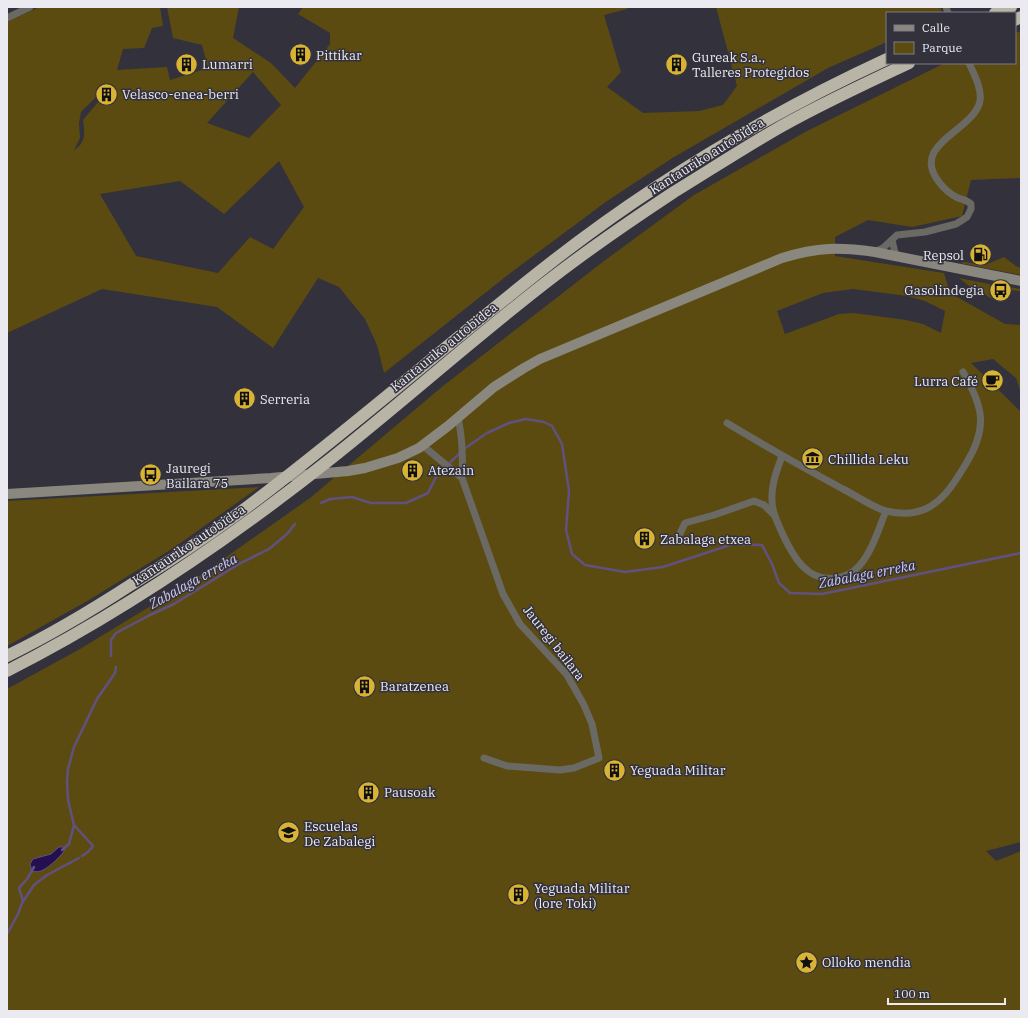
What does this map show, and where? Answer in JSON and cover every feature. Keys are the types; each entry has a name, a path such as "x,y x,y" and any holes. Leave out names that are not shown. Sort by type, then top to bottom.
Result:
{"highway":[{"path":"997,12 1011,7"},
{"name":"Kantauriko autobidea","path":"7,656 43,638 178,556 265,493 546,267 613,217 682,171 775,116 886,60"},
{"name":"Kantauriko autobidea","path":"7,671 48,650 134,599 192,562 287,493 492,325 554,276 619,228 781,126 831,100 907,64"}],"main road":[{"path":"7,494 271,478 348,471 384,463 408,454 422,445 507,378 540,359 782,258 801,253 822,249 853,249 875,252 1021,282"}],"street":[{"path":"7,18 30,7"},
{"path":"875,252 883,248 897,235 925,232 956,224 967,217 971,209 971,204 968,201 959,199 947,192 938,181 932,170 932,160 935,150 942,142 970,119 977,110 980,101 980,91 970,66"},
{"path":"892,240 896,257"},
{"path":"726,423 782,456 886,511 903,513 916,512 927,508 940,499 952,486 968,461 978,440 982,424 979,408 971,386 963,372"},
{"name":"Jauregi bailara","path":"458,418 462,434 462,478 503,594 520,624 567,675 584,705 592,724 599,758 574,768 560,770 507,766 484,758"},
{"path":"422,445 462,478"},
{"path":"782,456 774,478 772,500 774,515 789,548 798,562 808,571 819,577 843,577 854,571 862,562 886,511"},
{"path":"665,542 677,540 685,523 754,501 764,505 774,515"}],"green space":[{"path":"39,7 160,7 163,26 152,28 144,48 123,49 117,70 167,67 170,80 208,68 202,45 173,38 167,7 239,7 233,38 271,63 295,88 330,44 330,33 298,14 303,7 629,7 627,9 604,15 621,72 607,87 643,113 699,111 723,105 737,86 716,7 940,7 942,12 886,12 886,42 828,68 674,157 607,201 513,271 384,373 377,345 365,319 339,287 318,278 273,348 217,307 102,289 7,333 7,22","holes":["253,72 281,105 249,138 207,123","98,95 98,102 83,120 83,141 74,150 80,138 79,123 81,112","279,161 304,207 273,249 250,237 218,273 136,256 100,194 180,181 224,214"]},
{"path":"1021,31 1021,178 971,180 962,216 912,227 868,220 835,237 835,256 944,273 950,293 1005,324 1021,325 1021,393 1016,378 993,359 971,363 1021,412 1021,842 986,851 996,861 1021,851 1021,1011 7,1011 7,689 80,649 195,579 310,498 443,386 604,261 694,195 807,131 943,64 1016,64 1016,33","holes":["853,289 907,296 925,301 945,311 941,333 923,324 906,320 854,313 839,314 785,334 777,311 823,293"]},
{"path":"1004,257 1021,268 1021,275 960,263 964,262 985,265"},
{"path":"959,278 994,285 994,287 997,287 997,291 1003,292 1003,289 1009,287 1021,289 1021,291 1007,290 1001,295 999,294 991,298 979,288 969,286"},
{"path":"259,487 175,547 89,600 7,646 7,501"}],"shaded area":[{"path":"59,847 64,847 65,849 55,861 42,871 32,871 30,864 33,859 51,854"}],"waterway":[{"name":"Zabalaga erreka","path":"464,449 487,433 509,423 526,419 544,422 552,426 562,444 569,491 566,530 572,554 585,565 625,572 663,567 733,544 762,545 772,564 779,583 790,593 822,594 1021,553"},
{"name":"Zabalaga erreka","path":"321,503 330,499 352,497 371,503 406,503 428,493 437,475 461,452"},
{"name":"Zabalaga erreka","path":"111,656 111,640 116,633 174,604 239,564 269,549 287,534 295,524"},
{"name":"Zabalaga erreka","path":"82,856 93,846 74,825 68,800 68,769 74,747 97,699 115,673 116,667"},
{"path":"62,850 69,844 74,825"},
{"path":"7,934 22,903 34,885 47,875 79,858"},
{"path":"23,901 19,888 27,879 34,867"}],"place":[{"name":"Pittikar","path":"300,55"},
{"name":"Lumarri","path":"187,64"},
{"name":"Gureak S.a., Talleres Protegidos","path":"677,64"},
{"name":"Velasco-enea-berri","path":"106,94"},
{"name":"Repsol","path":"980,255"},
{"name":"Gasolindegia","path":"1000,290"},
{"name":"Lurra Café","path":"993,381"},
{"name":"Serreria","path":"245,399"},
{"name":"Chillida Leku","path":"812,459"},
{"name":"Atezain","path":"412,470"},
{"name":"Jauregi Bailara 75","path":"150,475"},
{"name":"Zabalaga etxea","path":"645,539"},
{"name":"Baratzenea","path":"364,686"},
{"name":"Yeguada Militar","path":"614,770"},
{"name":"Pausoak","path":"369,792"},
{"name":"Escuelas De Zabalegi","path":"289,833"},
{"name":"Yeguada Militar (lore Toki)","path":"518,895"},
{"name":"Olloko mendia","path":"806,962"}]}
